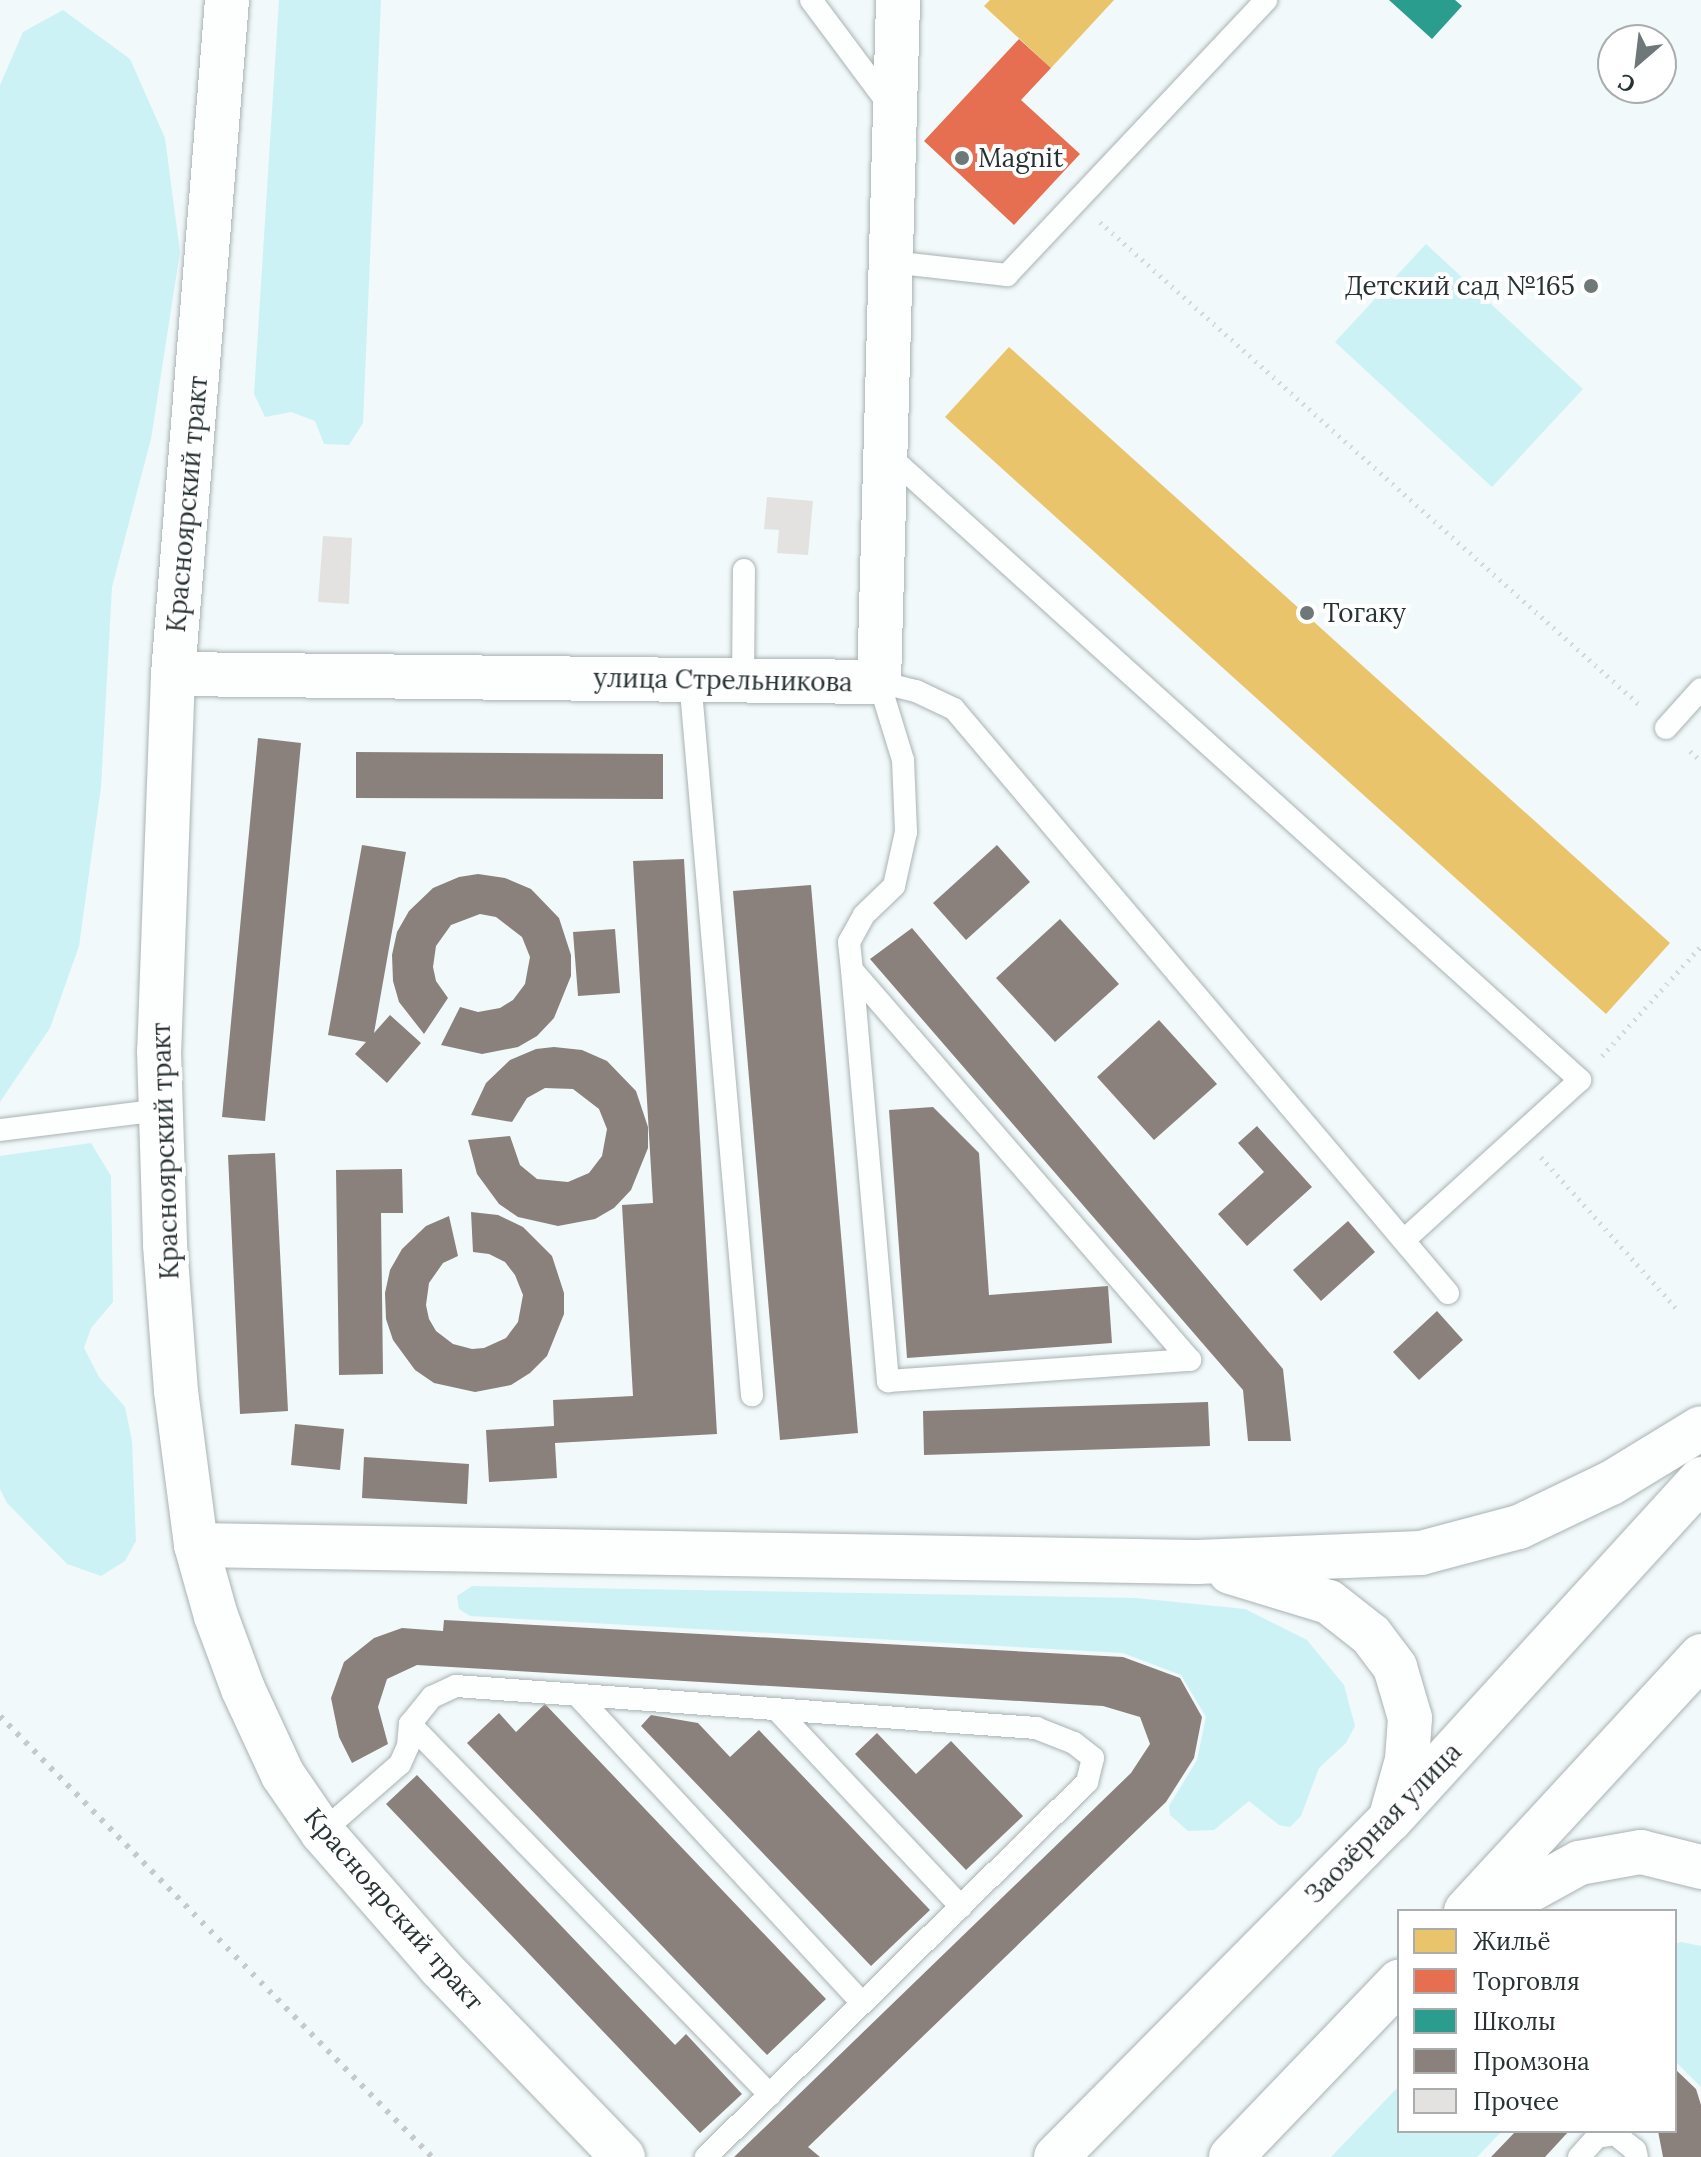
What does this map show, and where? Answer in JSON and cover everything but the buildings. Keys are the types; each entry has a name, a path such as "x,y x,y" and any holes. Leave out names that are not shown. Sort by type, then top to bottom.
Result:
{"main road":[{"name":"Красноярский тракт","path":"227,0 173,674 159,1051 165,1245 176,1391 196,1545 216,1616 243,1689 283,1775 322,1832 440,1967 623,2157"},
{"name":"улица Стрельникова","path":"173,674 879,682 899,1"},
{"path":"196,1545 1197,1562 1421,1553 1505,1531 1611,1483 1701,1428"},
{"name":"Заозёрная улица","path":"1056,2157 1390,1820 1701,1479"},
{"path":"1197,1562 1329,1602 1371,1635 1395,1667 1410,1718 1407,1760 1390,1820"},
{"path":"1468,1909 1701,1656"},
{"path":"1496,1909 1579,1863 1641,1852 1701,1867"},
{"path":"1231,2157 1397,1984"}],"lane":[{"path":"811,0 895,113"},
{"path":"891,262 1007,275 1266,0"},
{"path":"886,454 1580,1080 1404,1240"},
{"path":"743,680 744,570"},
{"path":"690,679 752,1395"},
{"path":"852,970 1190,1360 888,1381 849,942 864,915 894,886 906,832 903,760 879,682"},
{"path":"879,682 916,691 954,709 1448,1293"},
{"path":"1666,728 1701,689"},
{"path":"0,1130 161,1110"},
{"path":"322,1832 400,1764 408,1746 410,1724 432,1697 456,1686 1036,1728 1074,1743 1093,1758 1087,1782 706,2157"},
{"path":"577,1695 862,2003"},
{"path":"776,1709 961,1907"},
{"path":"410,1724 770,2095"},
{"path":"1579,2157 1597,2137 1615,2134 1635,2150 1637,2157"}],"path":[{"path":"1076,200 1666,728"},
{"path":"1580,1080 1701,946"},
{"path":"1521,1134 1677,1309"}],"shaded area":[{"path":"279,0 381,0 363,423 349,445 324,444 315,421 291,412 265,417 254,394"},
{"path":"63,10 130,59 165,138 180,252 151,439 112,587 101,787 79,946 50,1028 0,1102 0,85 23,32"},
{"path":"1426,244 1583,389 1492,487 1335,342"},
{"path":"91,1143 111,1176 113,1302 91,1328 84,1348 99,1377 125,1407 132,1441 136,1541 125,1561 101,1576 67,1564 7,1503 0,1489 0,1156"},
{"path":"472,1586 1136,1598 1245,1609 1307,1640 1344,1685 1355,1726 1346,1743 1319,1768 1301,1816 1290,1827 1279,1825 1249,1801 1214,1830 1188,1831 1170,1815 1169,1806 1197,1760 1206,1717 1181,1675 1123,1653 470,1616 459,1609 457,1596"},
{"path":"1677,1943 1701,1946 1701,2087 1677,2063"},
{"path":"1397,2088 1397,2133 1500,2133 1477,2157 1331,2157"}],"railway":[{"path":"0,1716 432,2157"}],"place":[{"name":"Magnit","path":"962,158"},
{"name":"Детский сад №165","path":"1591,286"},
{"name":"Тогаку","path":"1307,613"}]}
